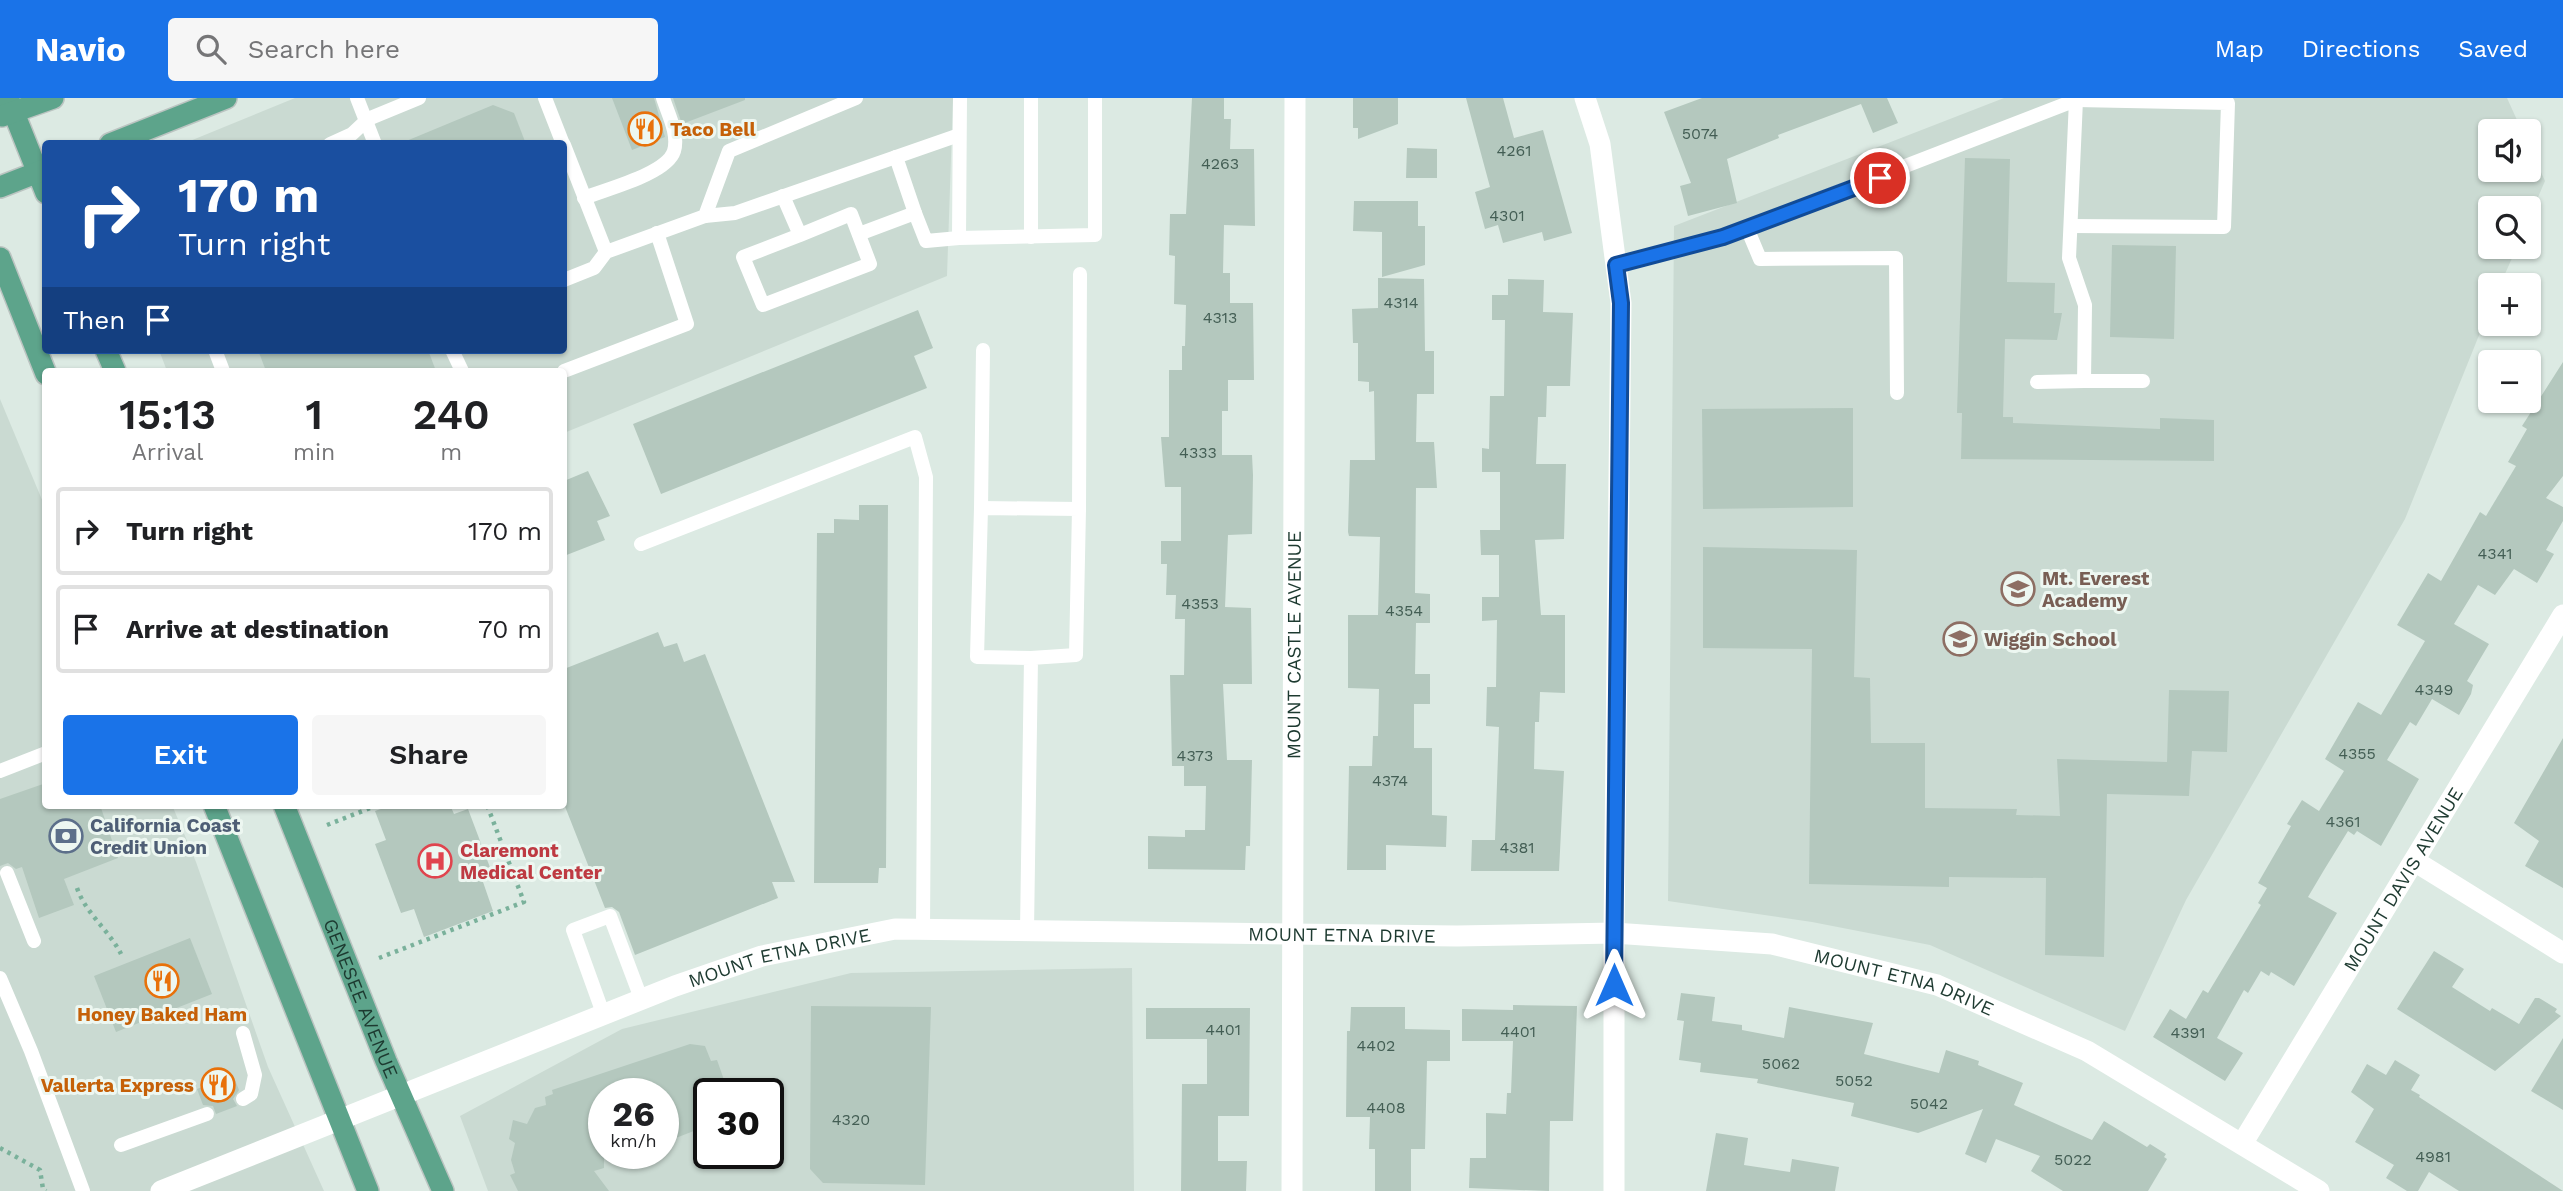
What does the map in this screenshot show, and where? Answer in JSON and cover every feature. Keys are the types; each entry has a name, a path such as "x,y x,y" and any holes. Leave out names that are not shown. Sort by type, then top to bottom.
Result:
{"main road":[{"path":"0,187 41,171 7,109 53,98"},
{"path":"120,140 226,98"},
{"path":"0,258 44,368"},
{"path":"216,809 368,1191"},
{"name":"GENESEE AVENUE","path":"286,809 443,1191"}],"street":[{"name":"MOUNT CASTLE AVENUE","path":"1292,1191 1295,98"},
{"path":"1585,98 1600,145 1621,303 1614,1191"},
{"name":"MOUNT DAVIS AVENUE","path":"2242,1144 2416,862 2563,615"},
{"path":"2416,862 2563,953"},
{"name":"MOUNT ETNA DRIVE","path":"161,1191 642,1000 762,956 895,929 1457,936 1614,933 1772,944 1937,985 2087,1051 2319,1191"}],"lane":[{"path":"358,98 374,140"},
{"path":"339,140 352,134 368,119 419,98"},
{"path":"545,98 561,140"},
{"path":"584,198 663,167 674,152 675,133 663,98"},
{"path":"705,216 729,151 856,98"},
{"path":"959,238 960,98"},
{"path":"1031,98 1031,237"},
{"path":"896,156 926,242 959,238 1095,235 1095,98"},
{"path":"1616,265 1747,228 2076,100 2228,103 2224,226 2071,226"},
{"path":"2076,100 2069,258 2085,305 2084,381"},
{"path":"567,279 594,268 606,251 705,216 735,212 959,135"},
{"path":"567,154 606,251"},
{"path":"783,196 800,235"},
{"path":"859,234 915,213"},
{"path":"851,214 870,264 763,305 743,257 800,235 851,214"},
{"path":"1747,228 1760,260 1896,258 1896,393"},
{"path":"567,370 687,324 657,233"},
{"path":"983,350 977,657 1076,655 1080,274"},
{"path":"2037,382 2143,381"},
{"path":"641,544 915,437 926,477 923,929"},
{"path":"981,508 1079,509"},
{"path":"1027,931 1031,658"},
{"path":"0,771 42,755"},
{"path":"7,873 34,941"},
{"path":"604,1016 573,930 610,916 642,1000"},
{"path":"0,978 31,1051 83,1191"},
{"path":"243,1033 255,1074 251,1094 243,1099"},
{"path":"121,1145 206,1114"}],"path":[{"path":"327,825 367,809"},
{"path":"379,958 524,902 488,809"},
{"path":"77,888 82,903 112,935 121,954"},
{"path":"0,1148 40,1170 43,1189 46,1191"}],"shaded area":[{"path":"295,98 953,98 947,276 567,432 567,368 166,368 161,354 567,354 567,140 192,140"},
{"name":"Mt. Everest Academy","path":"2004,98 2507,98 2517,119 2478,119 2478,182 2541,182 2541,172 2545,181 2539,196 2478,196 2478,259 2512,259 2505,273 2478,273 2479,336 2405,519 2186,900 2125,1031 1930,945 1812,922 1668,901 1674,226"},
{"path":"0,399 42,500 42,809 174,809 196,862 268,1067 324,1191 0,1191"},
{"path":"1132,968 1134,1191 488,1191 460,1116 622,1029 851,973"}],"building":[{"name":"Taco Bell","path":"612,98 654,98 665,137 632,150"},
{"path":"673,98 745,98 745,100 682,124"},
{"path":"1192,98 1224,98 1224,119 1231,119 1230,149 1254,149 1255,226 1224,225 1223,273 1230,273 1230,303 1253,303 1254,380 1228,380 1228,411 1222,411 1222,455 1252,455 1252,534 1228,535 1225,607 1251,608 1252,684 1223,684 1227,760 1252,760 1250,846 1246,846 1245,870 1148,869 1148,836 1185,837 1185,830 1205,830 1206,786 1184,786 1184,766 1172,766 1170,675 1184,675 1185,619 1175,619 1176,595 1166,595 1167,564 1161,564 1161,541 1181,541 1181,487 1165,487 1161,437 1169,437 1169,370 1182,370 1182,346 1185,346 1186,305 1174,304 1175,256 1169,255 1170,214 1186,214"},
{"path":"1353,98 1398,98 1398,124 1358,139 1358,128 1353,128"},
{"path":"1466,98 1503,98 1514,138 1543,130 1572,233 1544,241 1542,232 1503,243 1498,225 1485,229 1475,192 1490,187"},
{"path":"1702,98 1887,98 1898,123 1873,133 1861,104 1778,135 1779,138 1727,159 1737,203 1688,216 1680,186 1691,183 1664,112"},
{"path":"493,105 514,113 524,140 409,140"},
{"path":"1407,148 1437,149 1437,178 1406,178"},
{"path":"1965,158 2010,159 2007,282 2055,283 2054,313 2062,313 2057,340 2005,339 2003,417 2013,417 2013,423 2160,429 2160,418 2214,420 2214,461 1961,459 1962,413 1957,413"},
{"path":"1354,201 1418,201 1418,226 1425,226 1425,265 1382,277 1382,232 1353,231"},
{"path":"2112,245 2176,246 2174,339 2110,337"},
{"path":"1378,278 1424,279 1425,351 1434,351 1434,394 1417,394 1416,442 1434,442 1437,488 1416,488 1415,593 1430,594 1430,623 1416,623 1415,674 1430,674 1430,704 1414,704 1414,748 1432,748 1432,815 1447,816 1446,847 1386,845 1386,870 1347,870 1349,766 1372,766 1373,736 1378,736 1379,689 1348,688 1348,615 1378,615 1380,537 1349,536 1348,532 1350,460 1375,460 1374,391 1369,392 1369,382 1358,381 1358,343 1353,343 1352,309 1378,308"},
{"path":"1508,279 1544,280 1543,312 1573,313 1570,386 1547,386 1546,417 1538,417 1536,464 1566,464 1564,539 1535,540 1541,615 1565,615 1565,693 1540,692 1539,722 1535,722 1534,769 1564,771 1559,871 1471,871 1472,840 1495,840 1499,727 1486,726 1487,687 1496,687 1497,620 1482,621 1482,597 1499,597 1499,555 1481,555 1480,530 1500,530 1500,472 1482,472 1482,448 1489,449 1490,396 1504,396 1505,320 1492,320 1492,295 1508,295"},
{"path":"918,310 933,348 914,356 927,388 661,494 633,424"},
{"path":"260,354 430,354 435,368 265,368"},
{"path":"2563,362 2563,476 2546,498 2563,507 2563,521 2546,550 2554,554 2537,583 2514,569 2495,595 2478,585 2454,624 2489,644 2467,681 2473,685 2471,694 2459,715 2432,699 2416,726 2410,722 2387,760 2419,779 2381,846 2357,831 2354,835 2348,831 2324,870 2308,897 2337,913 2294,986 2271,972 2269,976 2261,971 2248,993 2244,990 2217,1038 2243,1053 2225,1081 2153,1037 2170,1009 2186,1019 2203,990 2208,993 2261,905 2258,903 2267,888 2258,883 2291,826 2287,824 2302,800 2319,811 2344,771 2325,759 2358,702 2381,715 2425,641 2397,625 2428,573 2441,581 2480,512 2486,516 2516,466 2508,462 2527,429 2522,426 2530,413 2541,413 2541,396"},
{"path":"1853,408 1853,507 1703,509 1702,409"},
{"path":"588,471 610,516 597,521 605,540 567,555 567,480"},
{"path":"859,505 888,505 886,868 879,868 878,883 814,883 817,533 834,533 834,519 859,520"},
{"path":"1703,547 1857,550 1854,677 1870,678 1871,743 1925,743 1925,808 2017,809 2016,815 2060,816 2057,759 2167,762 2169,690 2229,691 2227,752 2192,751 2189,796 2107,794 2104,957 2045,955 2046,878 1949,877 1949,887 1809,884 1812,649 1703,648"},
{"path":"658,632 664,647 677,643 684,662 705,654 795,882 772,882 778,898 635,955 619,912 612,907 605,908 566,809 567,668"},
{"path":"2563,738 2563,888 2525,866 2539,841 2514,823"},
{"path":"42,784 42,809 101,809 118,858 64,879 74,905 39,918 22,867 16,869 8,863 0,866 0,799"},
{"name":"Claremont Medical Center","path":"452,809 454,814 468,809 494,878 483,882 493,911 424,937 414,909 401,913 375,844 386,840 375,811"},
{"path":"190,938 212,994 116,1032 94,976"},
{"path":"2434,951 2464,969 2452,987 2490,1011 2492,1008 2519,1024 2535,998 2539,998 2557,1009 2555,1012 2561,1016 2495,1071 2397,1009"},
{"path":"1681,993 1715,997 1712,1021 1742,1025 1742,1030 1784,1038 1789,1007 1873,1023 1864,1054 1939,1073 1946,1050 1979,1061 1978,1065 2023,1083 2014,1105 2092,1140 2104,1121 2147,1147 2150,1144 2166,1154 2164,1157 2167,1159 2148,1191 2063,1191 2031,1171 2040,1156 1996,1139 1986,1163 1965,1154 1983,1109 1918,1133 1851,1116 1854,1103 1757,1083 1758,1079 1700,1072 1701,1063 1679,1060 1684,1021 1677,1020"},
{"path":"1513,1005 1577,1006 1573,1121 1550,1121 1549,1191 1469,1188 1470,1158 1486,1158 1486,1113 1506,1114 1507,1093 1511,1093 1513,1041 1462,1041 1462,1009 1513,1010"},
{"path":"811,1006 931,1007 925,1185 823,1183 810,1169"},
{"path":"1351,1007 1405,1007 1405,1029 1450,1030 1450,1061 1427,1061 1425,1149 1411,1149 1411,1191 1375,1191 1375,1149 1369,1149 1370,1117 1346,1117 1347,1031 1350,1031"},
{"path":"1146,1008 1250,1008 1249,1116 1218,1116 1218,1161 1247,1161 1246,1191 1181,1191 1182,1084 1207,1084 1207,1039 1146,1039"},
{"path":"2563,1038 2563,1110 2531,1091"},
{"path":"690,1044 705,1046 711,1061 717,1060 723,1078 693,1078 693,1131 679,1137 679,1078 588,1078"},
{"path":"2395,1060 2420,1075 2411,1090 2420,1095 2419,1097 2563,1191 2459,1191 2429,1172 2418,1191 2407,1191 2386,1178 2394,1165 2355,1142 2374,1109 2351,1092 2367,1064 2386,1075"},
{"path":"233,1075 239,1090 233,1099 237,1106 216,1114 213,1106 203,1105 197,1089"},
{"path":"588,1078 588,1169 601,1169 594,1171 609,1191 518,1191 510,1175 515,1173 511,1160 515,1143 509,1139 513,1120 527,1124 535,1108 546,1105 545,1097 553,1094 552,1090"},
{"path":"1716,1133 1748,1138 1744,1165 1790,1172 1792,1159 1839,1167 1835,1191 1706,1191"}],"place":[{"name":"Taco Bell","path":"645,129"},
{"name":"Mt. Everest Academy","path":"2018,589"},
{"name":"Wiggin School","path":"1960,639"},
{"name":"California Coast Credit Union","path":"66,836"},
{"name":"Claremont Medical Center","path":"435,861"},
{"name":"Honey Baked Ham","path":"162,981"},
{"name":"Vallerta Express","path":"218,1085"}],"route":[{"path":"1614,985 1621,303 1616,265 1723,237 1880,178"}]}
